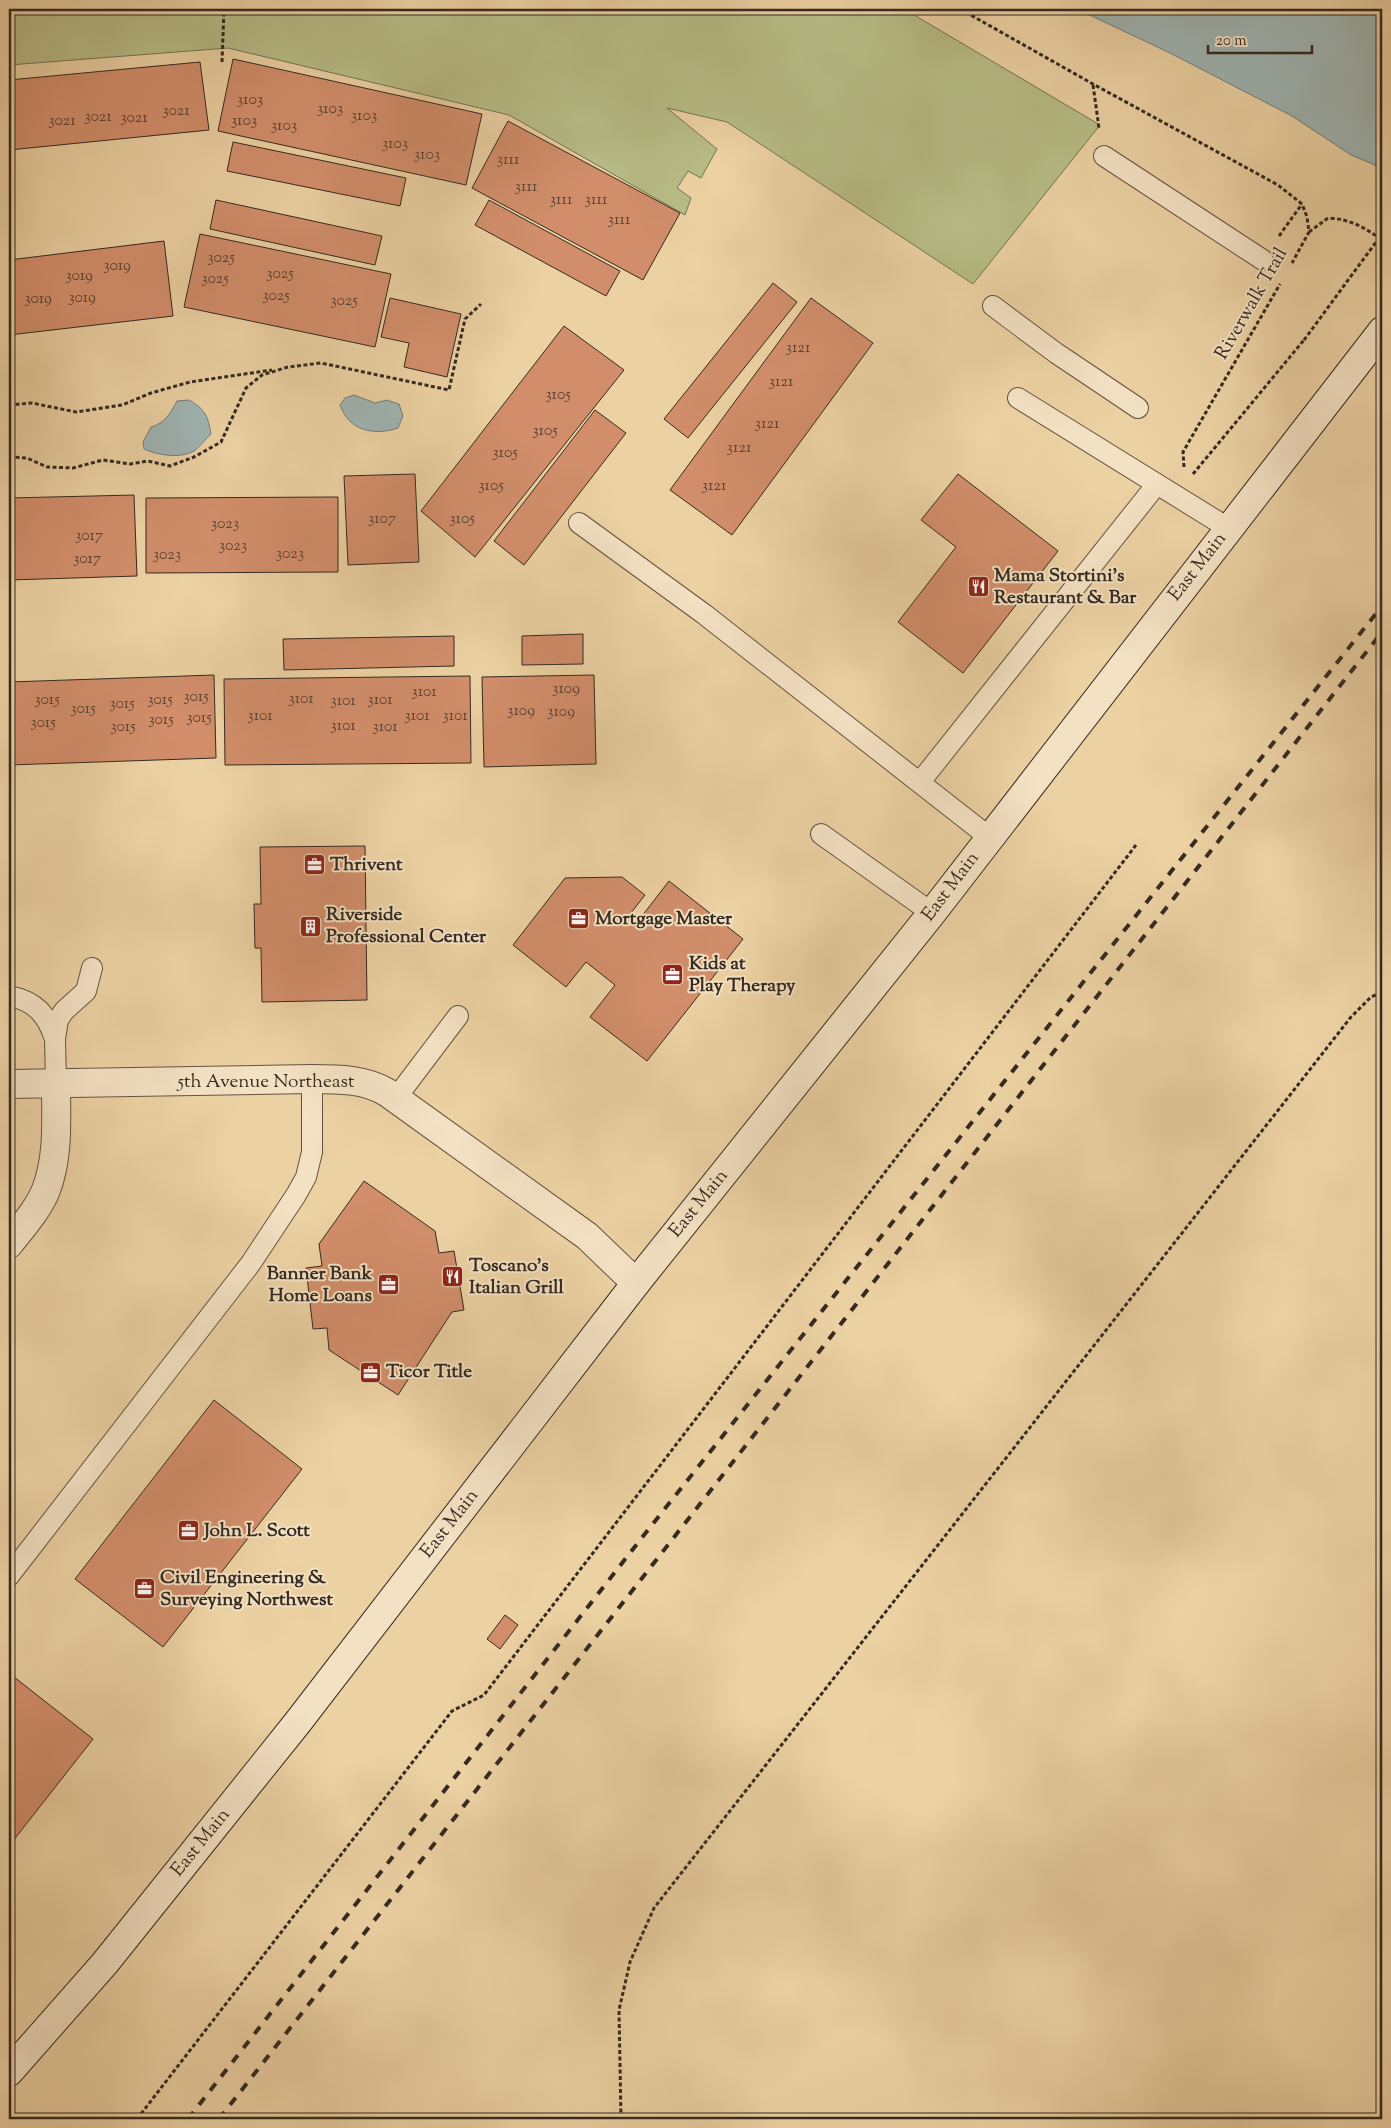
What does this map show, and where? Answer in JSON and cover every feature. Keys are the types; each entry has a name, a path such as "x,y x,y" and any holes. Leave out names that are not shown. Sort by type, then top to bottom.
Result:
{"main road":[{"name":"East Main","path":"9,2072 105,1964 292,1730 636,1283 932,912 1382,331"},
{"name":"5th Avenue Northeast","path":"9,1084 312,1079 334,1079 367,1083 379,1087 396,1098 587,1236 636,1283"},
{"path":"9,1244 35,1210 45,1190 53,1162 56,1135 56,1083"}],"lane":[{"path":"1104,156 1264,260"},
{"path":"992,306 1056,353 1138,408"},
{"path":"1018,398 1228,528"},
{"path":"920,782 1157,484"},
{"path":"578,523 704,614 989,837"},
{"path":"821,834 932,912"},
{"path":"56,1083 55,1039 58,1020 64,1011 86,991 92,968"},
{"path":"9,996 34,1005 50,1022 55,1039"},
{"path":"396,1098 458,1016"},
{"path":"9,1576 251,1263 296,1195 306,1177 312,1152 312,1079"}],"path":[{"path":"222,62 224,9"},
{"path":"960,9 1278,185 1302,204 1310,232 1328,218 1346,219 1365,227 1382,240"},
{"path":"1093,84 1104,156"},
{"path":"1264,260 1302,204"},
{"name":"Riverwalk Trail","path":"1290,266 1310,232"},
{"path":"1191,477 1304,340 1382,234"},
{"name":"Riverwalk Trail","path":"1184,468 1183,452 1280,283"},
{"path":"9,405 32,403 76,412 122,405 151,393 190,382 321,363 449,390 464,319 481,304"},
{"path":"9,457 26,458 47,467 72,468 103,460 130,464 148,461 170,466 194,457 221,442 246,388 262,376 280,369"},
{"path":"137,2119 452,1711 484,1695 1136,845"},
{"path":"621,2119 619,2010 630,1962 654,1908 1351,1018 1371,997 1382,992"}],"green space":[{"path":"9,9 904,9 1100,125 973,284 727,122 667,108 717,149 701,178 688,171 677,188 691,198 685,215 509,115 228,48 9,65"}],"shaded area":[{"path":"1077,9 1382,9 1382,168 1351,155 1292,116 1170,53"},
{"path":"354,395 375,403 387,400 399,404 403,416 398,428 371,431 356,426 349,421 340,405 345,398"},
{"path":"189,400 205,414 209,422 211,434 194,451 182,455 155,453 144,449 143,442 151,427 167,417 177,401"}],"building":[{"path":"233,59 482,114 466,185 218,131"},
{"path":"200,62 209,130 9,150 9,80"},
{"path":"508,121 680,213 643,280 472,188"},
{"path":"233,142 406,178 400,206 227,171"},
{"path":"216,200 382,236 375,265 210,229"},
{"path":"489,200 620,271 606,296 475,225"},
{"path":"200,234 391,274 375,347 184,307"},
{"path":"164,241 173,316 9,335 9,260"},
{"path":"773,283 797,302 688,438 664,419"},
{"path":"390,298 461,314 447,377 404,367 409,343 381,337"},
{"path":"811,298 873,343 732,535 670,490"},
{"path":"564,326 624,370 475,557 421,511"},
{"path":"595,410 626,433 524,565 494,541"},
{"path":"415,474 419,562 348,565 344,476"},
{"name":"Mama Stortini's Restaurant & Bar","path":"958,474 1058,551 963,673 898,622 956,547 921,520"},
{"path":"134,495 137,576 9,580 9,498"},
{"path":"338,497 338,572 146,573 146,498"},
{"path":"583,634 583,664 522,665 522,636"},
{"path":"454,636 454,666 284,670 283,639"},
{"path":"214,675 216,758 9,765 9,682"},
{"path":"594,675 596,764 484,767 482,677"},
{"path":"470,676 471,763 225,765 224,679"},
{"name":"Riverside Professional Center","path":"365,846 367,1000 262,1002 261,948 255,948 254,904 261,904 260,847"},
{"path":"622,877 645,895 627,918 635,925 669,881 743,939 647,1061 590,1017 615,985 586,962 566,987 513,945 565,878"},
{"path":"364,1181 435,1231 439,1253 454,1251 464,1310 452,1312 398,1395 329,1350 327,1328 313,1329 306,1268 322,1266 319,1244"},
{"path":"214,1400 302,1469 163,1647 75,1579"},
{"path":"505,1615 518,1625 500,1649 487,1639"},
{"path":"9,1673 93,1739 9,1846"}],"railway":[{"path":"188,2119 644,1535 1382,606"},
{"path":"219,2119 1382,632"}],"place":[{"name":"Mama Stortini's Restaurant & Bar","path":"978,587"},
{"name":"Thrivent","path":"314,865"},
{"name":"Mortgage Master","path":"579,919"},
{"name":"Riverside Professional Center","path":"310,926"},
{"name":"Kids at Play Therapy","path":"673,975"},
{"name":"Toscano's Italian Grill","path":"453,1277"},
{"name":"Banner Bank Home Loans","path":"388,1285"},
{"name":"Ticor Title","path":"370,1372"},
{"name":"John L. Scott","path":"188,1531"},
{"name":"Civil Engineering & Surveying Northwest","path":"144,1589"}]}
